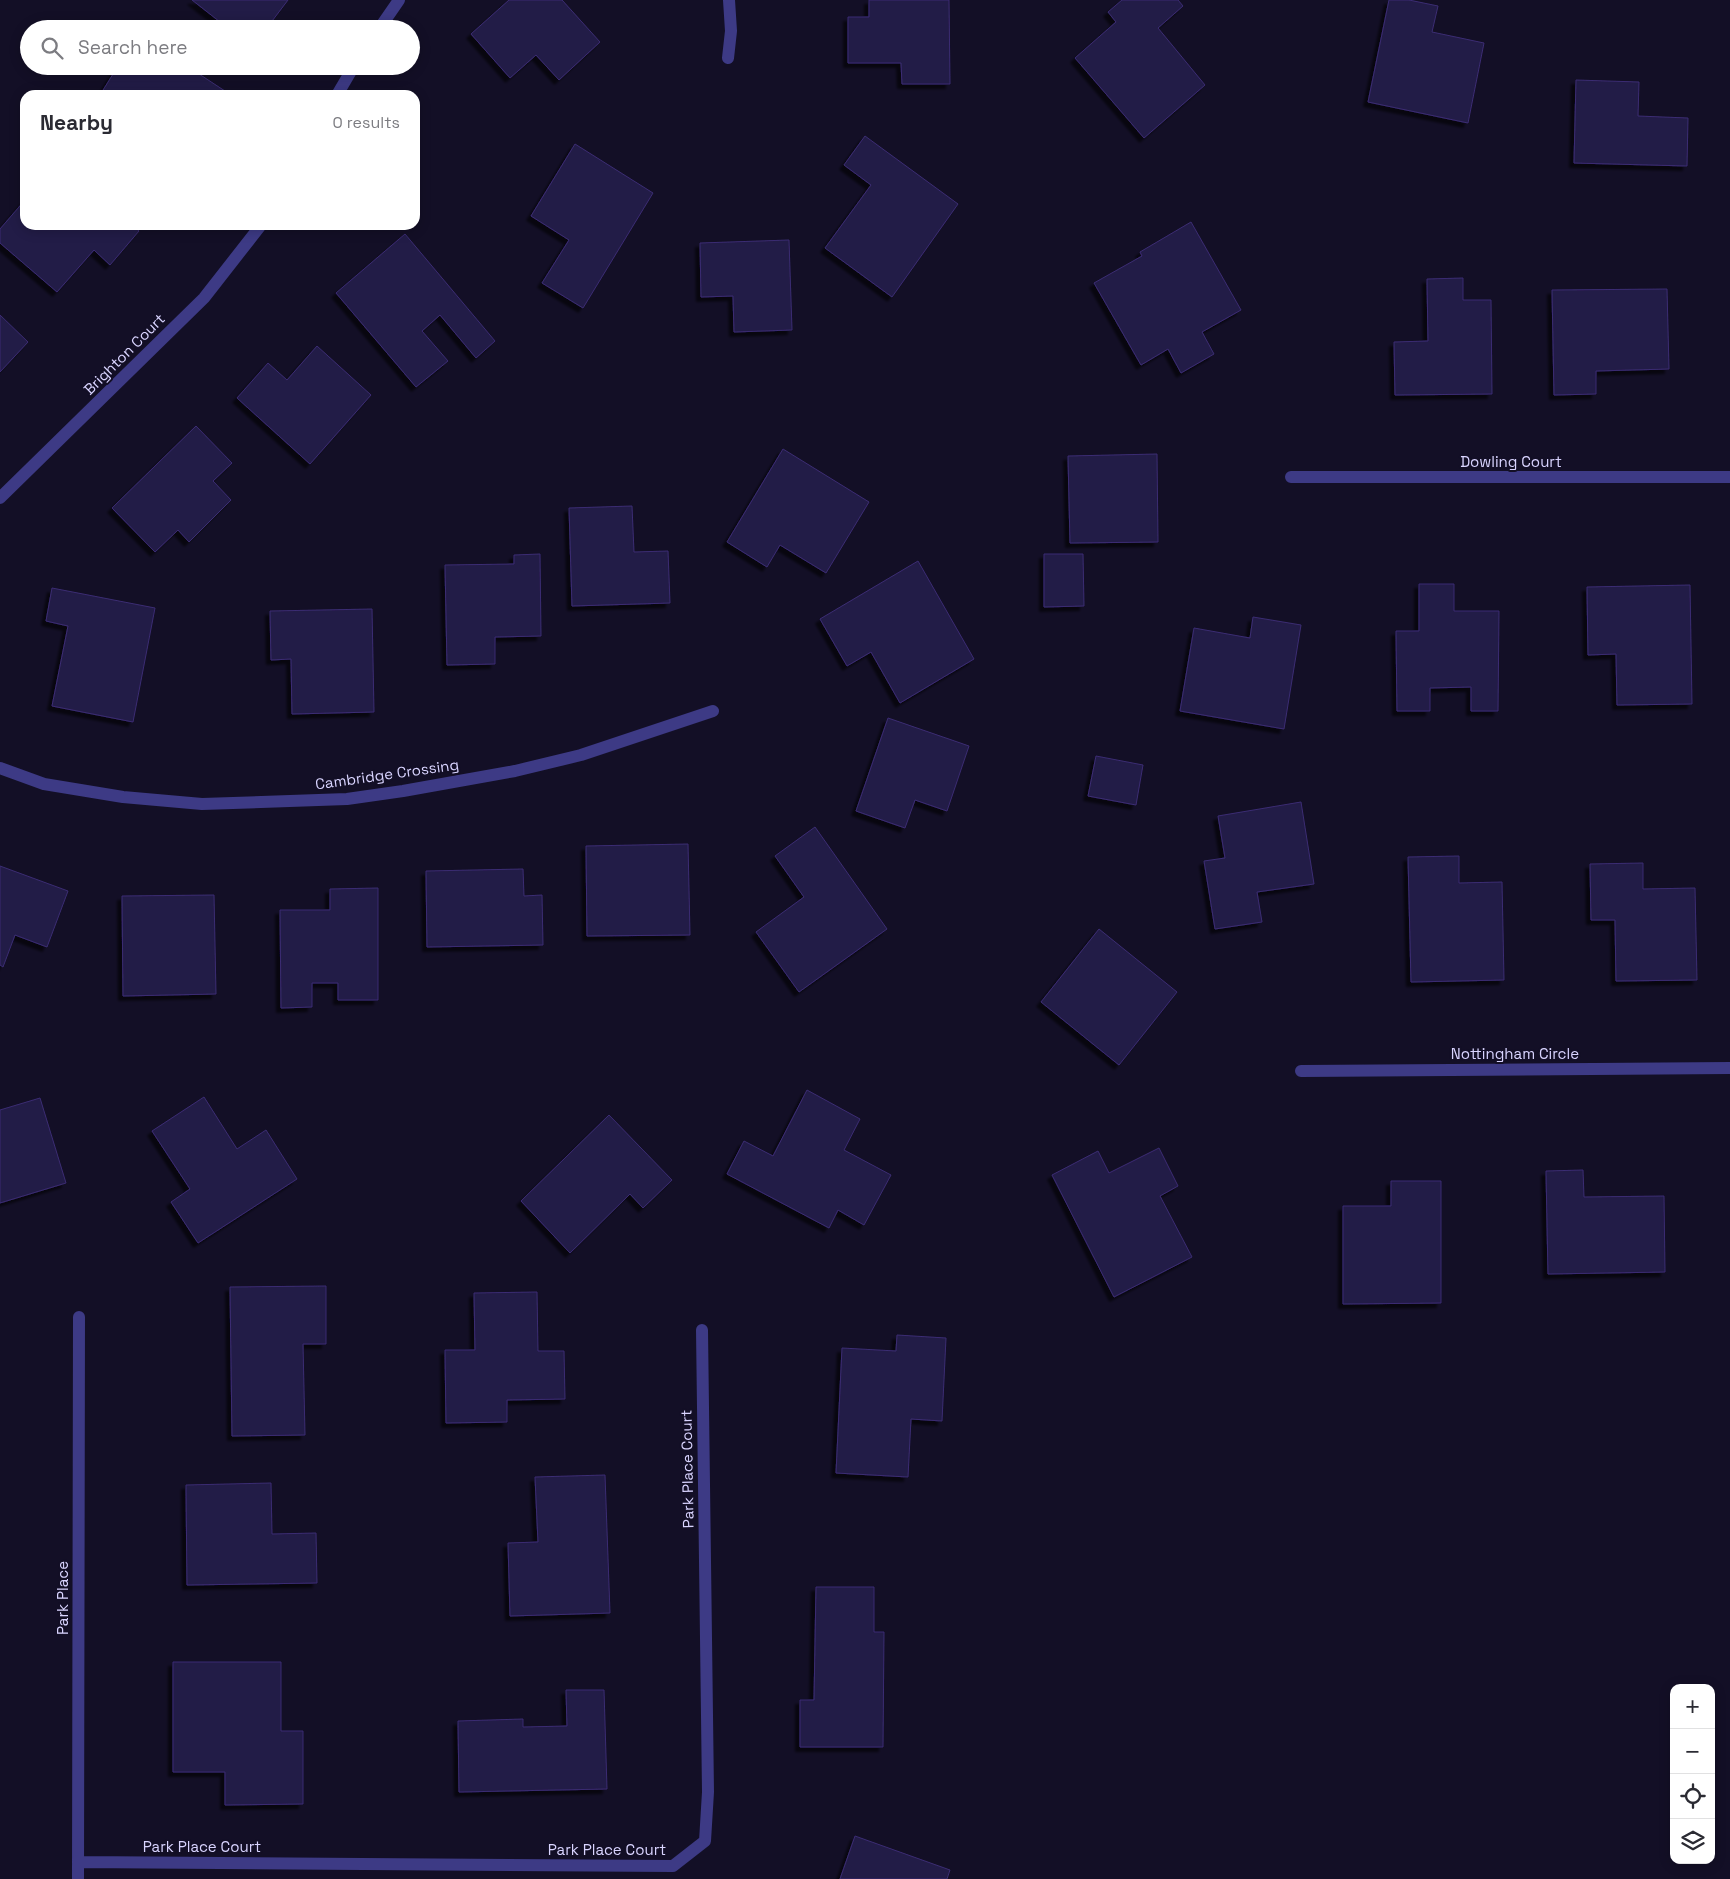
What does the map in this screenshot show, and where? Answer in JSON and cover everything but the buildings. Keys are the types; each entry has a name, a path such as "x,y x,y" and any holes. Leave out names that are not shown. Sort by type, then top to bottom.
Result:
{"street":[{"path":"385,20 399,0"},
{"path":"728,58 731,31 730,0"},
{"path":"340,90 349,75"},
{"name":"Brighton Court","path":"0,498 204,298 257,230"},
{"name":"Dowling Court","path":"1291,477 1730,477"},
{"name":"Cambridge Crossing","path":"0,768 44,784 123,797 202,804 346,799 515,771 581,755 713,711"},
{"name":"Nottingham Circle","path":"1301,1071 1730,1068"},
{"name":"Park Place","path":"78,1879 79,1317"},
{"name":"Park Place Court","path":"78,1862 673,1866 705,1841 708,1792 702,1330"}]}
